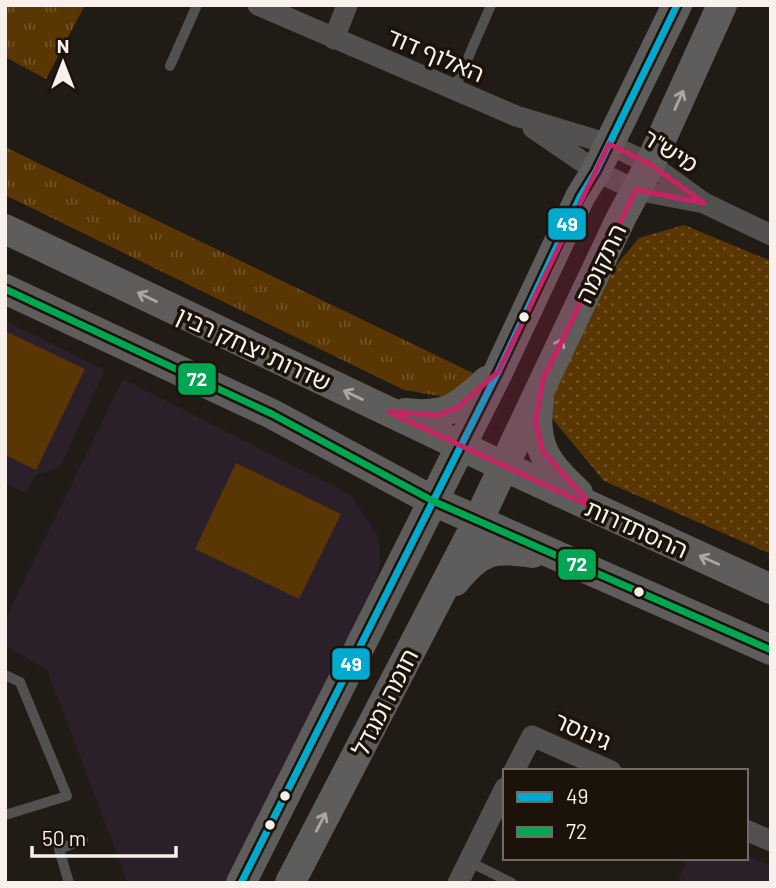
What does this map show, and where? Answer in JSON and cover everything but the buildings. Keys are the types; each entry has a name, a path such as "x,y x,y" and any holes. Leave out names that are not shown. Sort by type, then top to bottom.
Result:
{"main road":[{"name":"התקומה","path":"433,501 498,372 580,197 596,171 677,5"},
{"name":"התקומה","path":"478,521 543,380 650,164 722,5"},
{"name":"שדרות יצחק רבין","path":"5,229 461,444 503,467"},
{"path":"5,289 272,414 433,501 771,650"},
{"path":"389,412 438,415 457,408 498,372"},
{"path":"543,380 536,421 542,450 562,479 594,508"},
{"path":"354,458 392,490 400,506 406,524 406,540 397,573"},
{"name":"ההסתדרות","path":"503,467 771,589"},
{"name":"חומה ומגדל","path":"241,883 433,501"},
{"name":"חומה ומגדל","path":"290,883 478,521"},
{"path":"431,611 466,567 487,551 505,548 578,565"}],"street":[{"name":"האלוף דוד","path":"258,5 516,116 609,144"},
{"path":"334,38 347,5"},
{"name":"האלוף דוד","path":"516,116 596,171 636,190"},
{"name":"מיש\"ר","path":"609,144 650,164 704,203 771,234"},
{"name":"מיש\"ר","path":"636,190 704,203"},
{"name":"גינוסר","path":"515,769 531,736 606,769"},
{"path":"458,883 503,792"},
{"path":"748,831 771,841"}],"lane":[{"path":"170,66 197,5"},
{"path":"454,90 491,5"},
{"path":"5,675 20,682 67,796 5,816"},
{"path":"69,883 59,849 83,840"},
{"path":"468,860 512,883"}],"highlighted area":[{"path":"609,144 650,164 704,203 636,190 543,380 536,421 542,450 594,508 389,412 438,415 457,408 498,372"}],"shaded area":[{"path":"5,321 105,370 60,467 36,475 26,493 5,483"},
{"path":"123,379 351,495 379,537 380,562 373,594 225,883 128,883 47,670 5,645 5,620"},
{"path":"748,856 771,866 770,883 677,883 687,860 748,860"}],"green space":[{"path":"5,5 85,5 46,79 5,57"},
{"path":"5,147 481,377 457,399 404,390 5,195"},
{"path":"684,225 771,261 771,554 604,481 546,411 608,275 639,238"},
{"path":"5,331 85,369 36,470 5,455"},
{"path":"236,463 341,514 299,599 195,549"}],"transit line":[{"name":"49","path":"241,883 498,372 580,197 596,171 677,5"},
{"name":"72","path":"5,289 272,414 433,501 771,650"}]}
